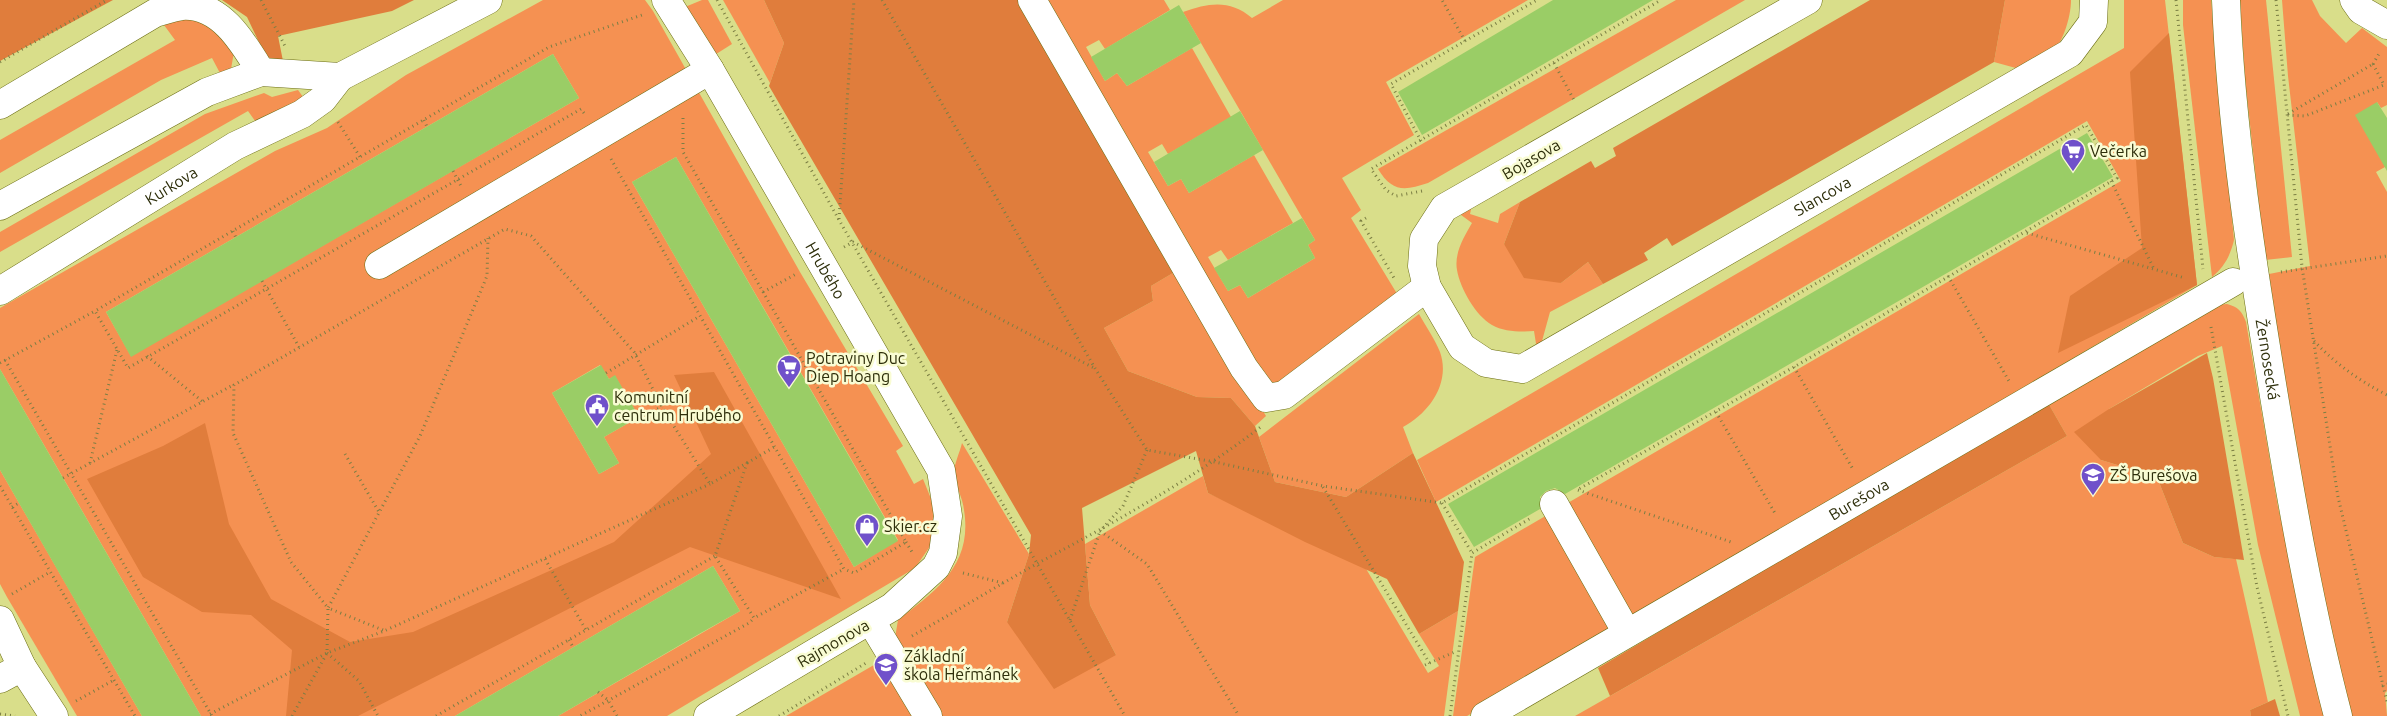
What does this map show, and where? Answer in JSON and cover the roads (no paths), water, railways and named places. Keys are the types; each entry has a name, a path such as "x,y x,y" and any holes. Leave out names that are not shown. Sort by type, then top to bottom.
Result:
{"street":[{"name":"Kurkova","path":"0,291 235,146 302,114 323,99 340,77 488,0"},
{"path":"1032,0 1244,368 1266,398 1284,395 1417,294"},
{"name":"Bojasova","path":"1522,369 1486,363 1462,347 1417,294 1424,240 1444,208 1808,0"},
{"name":"Slancova","path":"1522,369 2070,53 2093,22 2094,0"},
{"name":"Žernosecká","path":"2226,0 2239,149 2254,277 2290,490 2326,670 2338,716"},
{"path":"2354,0 2384,38"},
{"path":"0,105 155,13 181,6 198,7 212,14 240,37 261,72"},
{"name":"Hrubého","path":"655,7 710,70 941,470 948,516 943,552"},
{"path":"379,265 710,70"},
{"path":"0,206 207,92 261,72 340,77"},
{"name":"Burešova","path":"1485,716 2022,403 2205,290 2232,282"},
{"path":"1554,504 1627,633"},
{"name":"Rajmonova","path":"708,716 892,607 936,567 943,552"},
{"path":"3,609 11,673 63,710"},
{"path":"871,620 928,716"}],"place":[{"name":"Večerka","path":"2073,172"},
{"name":"Potraviny Duc Diep Hoang","path":"789,388"},
{"name":"Komunitní centrum Hrubého","path":"597,427"},
{"name":"ZŠ Burešova","path":"2093,496"},
{"name":"Skier.cz","path":"867,547"},
{"name":"Základní škola Heřmánek","path":"886,686"}]}
